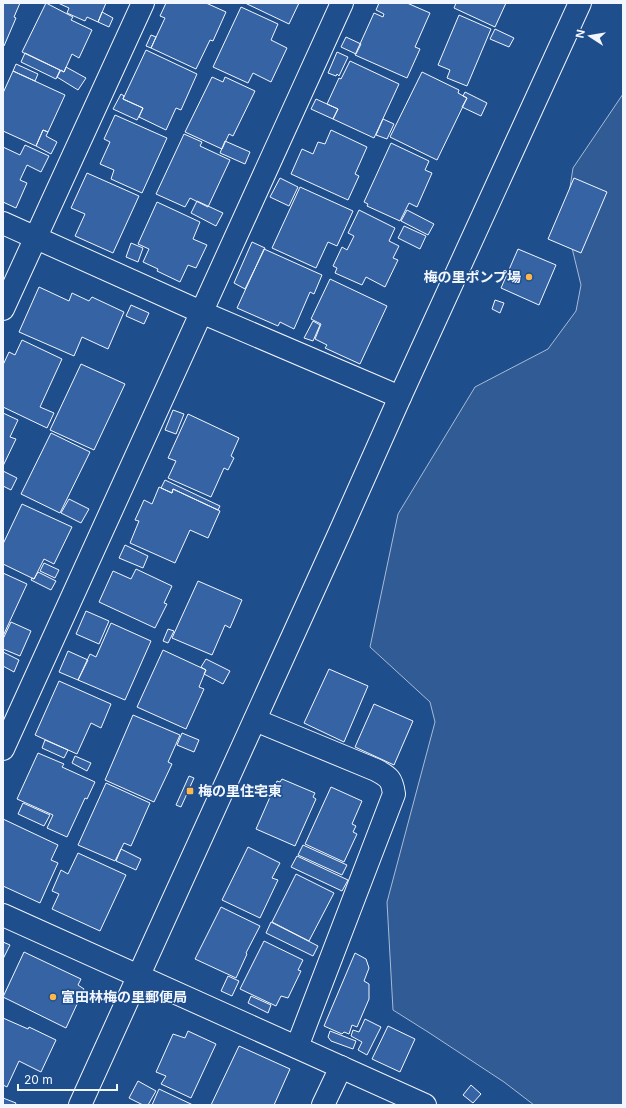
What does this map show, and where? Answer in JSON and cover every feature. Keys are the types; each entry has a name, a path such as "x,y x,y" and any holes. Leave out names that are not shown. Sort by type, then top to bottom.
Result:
{"street":[{"path":"3,309 143,3"},
{"path":"3,749 342,3"},
{"path":"80,1105 580,3"},
{"path":"3,223 201,312 400,397"},
{"path":"255,720 386,775 392,783 394,794 297,1047"},
{"path":"3,915 425,1105"},
{"path":"323,1105 341,1067"}],"shaded area":[{"path":"623,94 623,1105 534,1105 504,1082 393,1010 387,902 435,722 430,702 370,647 398,514 475,387 548,349 576,311 581,285 565,219 573,168"}],"building":[{"path":"3,3 20,3 14,17 16,18 4,46 3,45"},
{"path":"46,3 73,17 71,20 92,30 79,58 72,54 64,72 22,52"},
{"path":"58,3 106,3 98,22 87,17 85,21 67,13 69,8"},
{"path":"166,3 206,3 226,12 213,41 210,40 196,69 151,48 165,18 160,16"},
{"path":"245,3 299,3 289,24"},
{"path":"379,3 407,3 430,13 415,47 420,49 407,78 355,55 374,13 383,17 384,14 376,10"},
{"path":"456,3 506,3 495,27 454,8"},
{"path":"241,7 278,24 271,40 287,48 271,82 253,73 248,83 213,67"},
{"path":"102,12 113,18 109,27 98,22"},
{"path":"459,15 491,29 467,86 447,78 450,70 438,65"},
{"path":"495,29 514,38 509,47 490,39"},
{"path":"151,35 156,37 151,48 146,46"},
{"path":"346,37 361,44 356,54 341,47"},
{"path":"146,50 197,74 181,110 176,108 166,130 139,117 143,108 123,99"},
{"path":"337,52 348,57 339,76 337,74 336,76 328,73"},
{"path":"25,53 60,70 56,79 21,62"},
{"path":"350,61 399,84 374,138 333,119 338,109 327,104 339,78 341,79"},
{"path":"16,64 38,74 35,81 13,71"},
{"path":"66,67 86,78 78,90 57,77 61,70 64,72"},
{"path":"13,71 65,95 48,132 43,130 36,146 3,131 3,93"},
{"path":"422,72 459,90 458,93 467,98 437,160 390,137"},
{"path":"212,77 223,82 225,77 255,91 233,136 229,134 222,149 185,132"},
{"path":"465,92 487,103 481,116 462,107 467,98 463,96"},
{"path":"121,94 124,96 123,99 143,108 137,120 113,109"},
{"path":"316,99 338,109 333,119 311,109"},
{"path":"115,115 167,138 142,193 111,179 114,170 100,164 110,142 104,139"},
{"path":"383,119 394,124 387,139 376,135"},
{"path":"43,130 48,132 46,136 57,142 51,154 36,146"},
{"path":"331,130 367,147 355,174 359,176 348,200 291,174 302,149 313,154 318,142 325,144"},
{"path":"184,134 202,142 200,146 230,160 208,207 190,198 185,207 156,194"},
{"path":"225,141 250,152 245,164 220,153"},
{"path":"391,143 429,161 425,170 432,173 417,207 409,203 400,221 367,206 368,204 364,202"},
{"path":"25,145 49,156 41,172 27,165 20,180 27,183 16,208 3,202 3,147 20,155"},
{"path":"87,173 139,196 113,253 75,236 85,214 71,208"},
{"path":"280,178 298,187 289,206 270,197"},
{"path":"574,178 607,192 581,253 548,239"},
{"path":"300,187 353,211 337,246 328,242 316,268 272,248"},
{"path":"197,201 223,213 216,226 191,213"},
{"path":"157,202 200,222 193,239 207,245 196,268 188,265 180,282 157,271 158,269 143,262 149,249 138,244"},
{"path":"359,210 395,228 389,241 399,246 393,258 398,260 385,287 366,277 362,285 335,273 337,268 333,266 342,247 347,250 354,236 348,233"},
{"path":"407,210 434,224 428,235 401,221"},
{"path":"404,226 426,236 420,249 398,238"},
{"path":"252,242 265,248 245,289 234,283"},
{"path":"131,243 143,248 138,262 126,257"},
{"path":"264,249 322,275 314,294 310,292 294,329 280,322 278,326 237,308"},
{"name":"梅の里ポンプ場","path":"518,249 556,265 539,305 501,288"},
{"path":"330,279 387,306 360,364 325,348 327,345 315,339 321,324 311,319"},
{"path":"39,287 69,301 72,293 89,301 92,297 124,312 108,349 82,337 74,356 19,332"},
{"path":"495,300 504,303 500,313 492,309"},
{"path":"131,305 149,313 144,324 126,316"},
{"path":"313,321 320,325 313,341 304,338"},
{"path":"22,340 62,359 40,407 54,413 47,428 3,407 3,365 9,352 15,355"},
{"path":"81,364 125,384 94,450 50,430"},
{"path":"173,410 184,414 176,434 165,430"},
{"path":"3,413 18,420 10,437 16,439 3,466"},
{"path":"188,414 239,438 231,456 234,458 228,470 224,468 211,497 168,478 176,461 168,458"},
{"path":"51,433 90,452 60,513 21,494"},
{"path":"3,471 17,478 11,490 3,486"},
{"path":"165,480 220,506 218,510 173,489 172,493 161,488"},
{"path":"159,487 172,493 173,489 220,511 208,538 190,530 175,563 130,543 139,521 135,520 144,500 152,504"},
{"path":"69,499 89,509 81,523 61,513"},
{"path":"22,504 72,527 54,564 44,559 34,579 3,564 3,544"},
{"path":"125,545 148,556 143,568 119,558"},
{"path":"44,563 59,570 55,578 40,571"},
{"path":"136,569 172,586 164,603 167,604 155,628 99,602 113,571 131,579"},
{"path":"38,572 56,581 51,590 31,580 32,578 34,579"},
{"path":"3,573 27,584 3,636"},
{"path":"198,581 242,600 230,628 225,625 212,655 172,638"},
{"path":"86,611 109,621 99,644 76,634"},
{"path":"11,622 31,631 20,656 3,649 3,639"},
{"path":"111,623 151,641 125,700 78,680 90,654 96,657"},
{"path":"168,629 174,631 168,643 163,641"},
{"path":"163,650 206,670 199,687 204,689 186,729 137,707"},
{"path":"68,651 88,660 78,680 59,672"},
{"path":"3,652 19,660 14,672 3,666"},
{"path":"206,659 230,671 223,684 204,674 206,670 201,667"},
{"path":"329,669 368,686 344,742 304,723"},
{"path":"59,681 111,704 101,728 91,723 77,754 35,735"},
{"path":"374,704 413,721 394,765 355,747"},
{"path":"133,715 180,735 168,762 172,764 154,802 105,780"},
{"path":"182,733 199,740 194,752 177,745"},
{"path":"45,740 68,750 64,758 42,748"},
{"path":"38,753 64,764 62,767 95,782 87,799 85,798 67,837 47,828 53,815 17,799"},
{"path":"75,756 91,763 87,771 72,763"},
{"path":"189,776 194,778 181,807 176,805"},
{"path":"282,779 315,793 313,797 316,799 295,846 256,829 277,781 280,782"},
{"path":"106,783 150,803 131,846 124,843 115,861 78,845"},
{"path":"331,787 362,801 352,824 356,826 353,832 357,834 344,862 305,844"},
{"path":"23,803 50,815 44,826 18,814"},
{"path":"3,819 58,845 51,860 58,863 40,903 3,886"},
{"path":"303,845 347,865 342,875 298,855"},
{"path":"248,847 280,863 272,878 278,880 260,918 222,900"},
{"path":"121,849 141,859 136,870 116,861"},
{"path":"78,853 126,875 100,931 52,909 59,894 52,891 61,870 68,874"},
{"path":"297,856 348,880 342,891 291,867"},
{"path":"296,874 334,893 309,941 272,922"},
{"path":"221,907 260,926 246,953 247,954 236,978 195,959"},
{"path":"271,922 318,946 313,956 266,933"},
{"path":"264,941 303,960 298,970 301,971 288,998 281,996 276,1006 240,989"},
{"path":"3,942 10,945 3,959"},
{"path":"24,952 81,979 78,985 84,989 66,1028 3,997"},
{"path":"355,953 366,959 369,968 364,981 369,984 369,999 357,1027 352,1025 349,1034 344,1032 342,1034 324,1026"},
{"path":"228,976 239,981 232,996 221,991"},
{"path":"251,996 271,1005 268,1013 248,1003"},
{"path":"3,1018 28,1029 29,1027 56,1040 41,1072 19,1061 7,1087 3,1085"},
{"path":"365,1019 381,1027 367,1055 358,1050 362,1042 351,1036 353,1030 359,1032"},
{"path":"388,1026 415,1039 400,1072 372,1059"},
{"path":"188,1031 216,1044 191,1098 161,1084 166,1076 156,1072 173,1034 185,1038"},
{"path":"330,1031 356,1041 353,1049 331,1041 328,1037"},
{"path":"239,1046 290,1069 274,1105 211,1105"},
{"path":"138,1081 156,1091 148,1105 143,1105 129,1098"},
{"path":"471,1085 481,1094 473,1103 463,1095"},
{"path":"159,1089 193,1105 152,1105"},
{"path":"3,1098 16,1103 15,1105 3,1105"}],"place":[{"name":"梅の里ポンプ場","path":"529,277"},
{"name":"梅の里住宅東","path":"190,791"},
{"name":"富田林梅の里郵便局","path":"53,997"}]}
